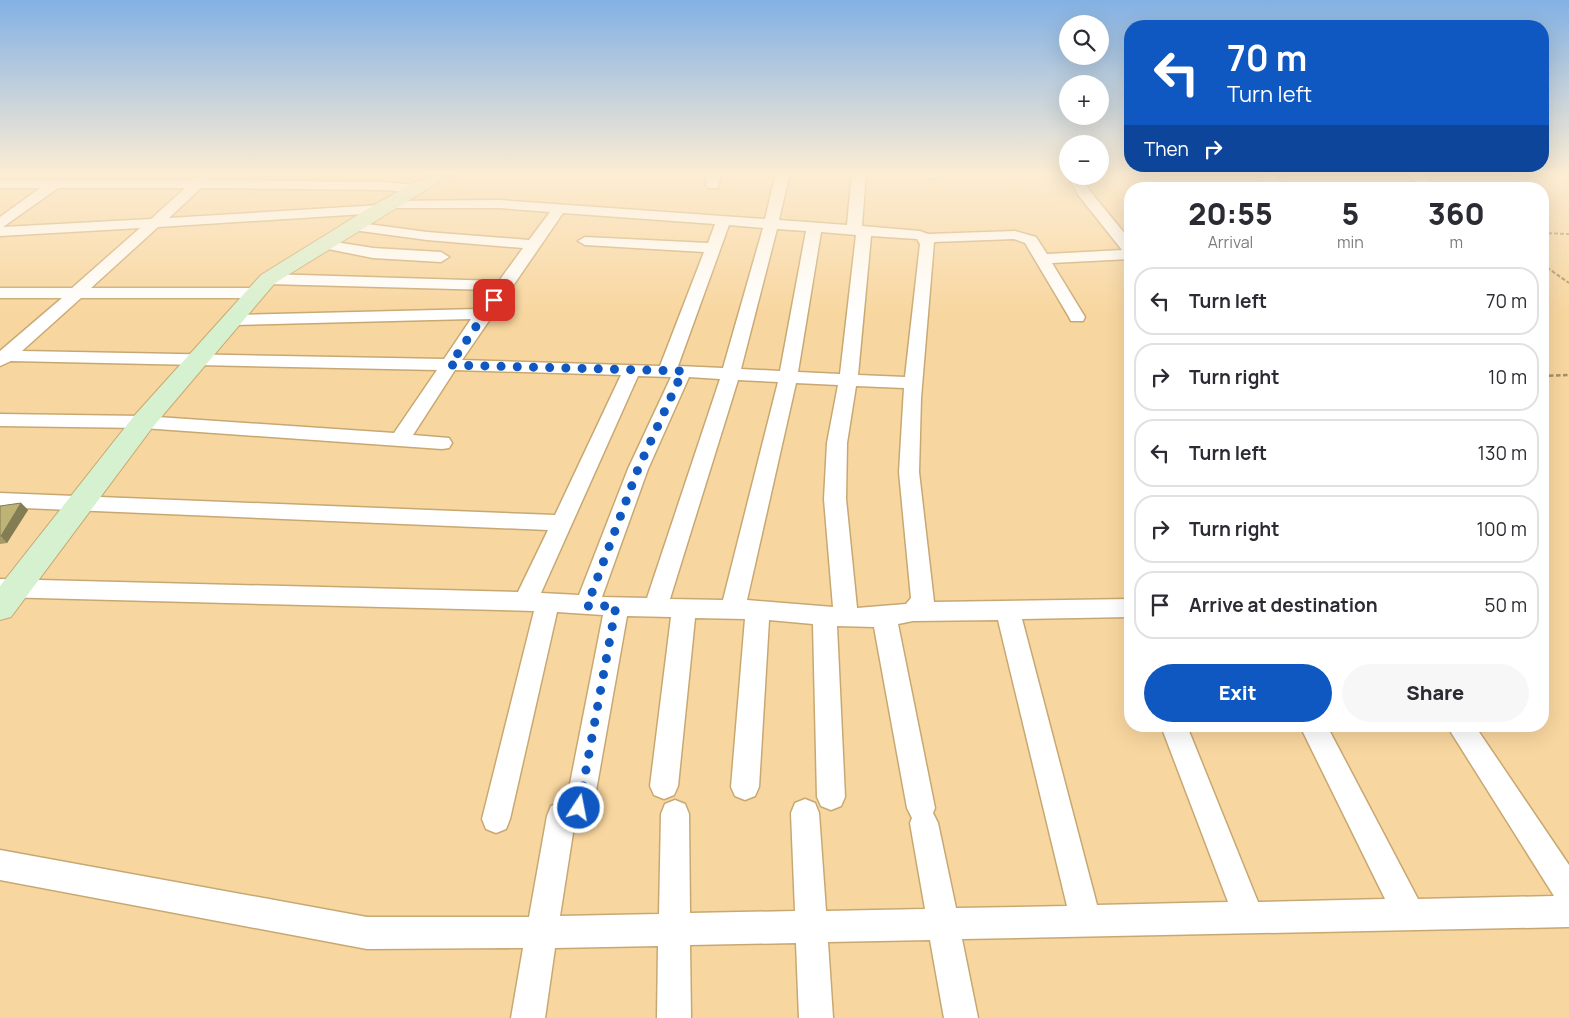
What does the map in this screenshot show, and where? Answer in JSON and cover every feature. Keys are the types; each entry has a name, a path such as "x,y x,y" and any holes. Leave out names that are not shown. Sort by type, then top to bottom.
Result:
{"street":[{"path":"2,358 157,220"},
{"path":"0,232 210,220"},
{"path":"0,608 8,588 83,502 143,422 262,286 323,244 364,220"},
{"path":"399,441 483,314 552,220"},
{"path":"692,220 859,231 925,238 1024,236 1031,240 1077,317"},
{"path":"656,607 732,374 773,220"},
{"path":"831,797 837,443 848,380 859,220"},
{"path":"1105,220 1124,244"},
{"path":"587,606 675,371 713,248 723,222"},
{"path":"353,226 427,236 534,245"},
{"path":"745,788 746,610 814,228"},
{"path":"913,612 923,600 908,472 927,244 925,238"},
{"path":"585,241 713,248"},
{"path":"323,244 373,253 441,258"},
{"path":"1043,259 1124,252"},
{"path":"0,293 75,294 262,286 504,286"},
{"path":"231,320 483,314"},
{"path":"2,358 197,359 675,371 914,383"},
{"path":"496,819 537,602 562,523 632,370"},
{"path":"0,420 143,422 442,443"},
{"path":"0,500 562,523"},
{"path":"8,588 537,602 587,606 884,616 913,612 1124,610"},
{"path":"528,1018 541,933 616,606"},
{"path":"664,786 684,608"},
{"path":"1008,610 1086,921"},
{"path":"884,616 961,1018"},
{"path":"1176,732 1248,918"},
{"path":"1316,732 1410,914"},
{"path":"1464,732 1569,892"},
{"path":"805,813 816,1018"},
{"path":"674,1018 675,814"},
{"path":"0,865 367,933 541,933 1569,911"}],"path":[{"path":"1549,233 1569,234"},
{"path":"1549,269 1569,283"},
{"path":"1549,376 1569,375"}],"building":[{"path":"21,503 1,536 0,536 0,506"}],"route":[{"path":"494,300 450,365 683,371 638,469 587,606 616,606 579,808"}]}
